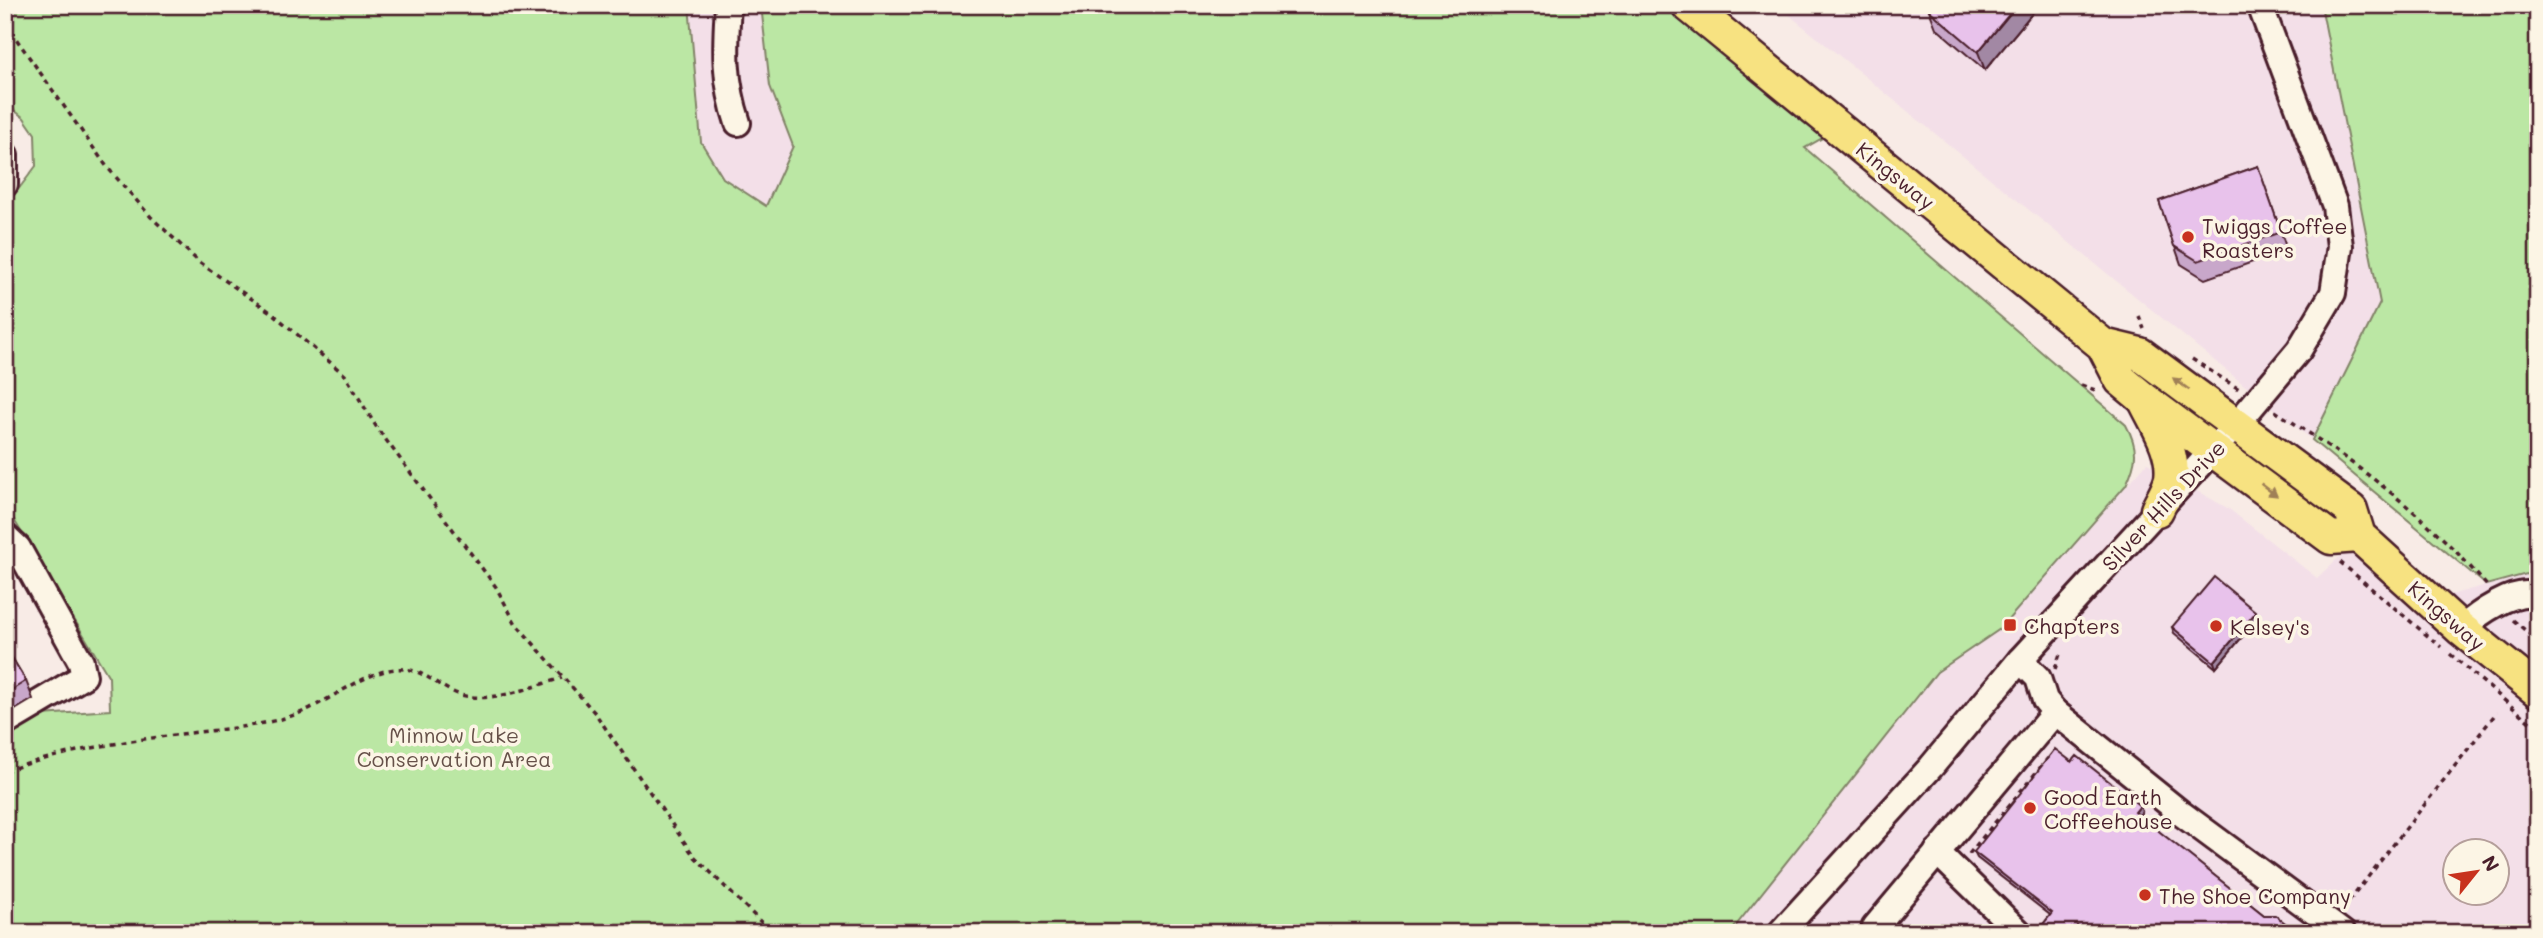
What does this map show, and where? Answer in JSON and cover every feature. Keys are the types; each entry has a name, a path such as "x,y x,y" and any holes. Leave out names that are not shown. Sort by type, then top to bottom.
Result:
{"main road":[{"name":"Kingsway","path":"1688,5 2104,345 2121,380 2144,399 2331,538 2359,536"},
{"name":"Kingsway","path":"2104,345 2140,354 2351,510 2359,536 2460,629 2538,691"},
{"path":"2144,399 2163,437 2170,464 2171,479 2157,510"}],"street":[{"path":"728,5 725,46 727,90 738,123"},
{"name":"Silver Hills Drive","path":"1780,933 1931,767 2020,660 2237,424 2299,350 2333,293 2340,246 2335,206 2260,5"},
{"path":"5,155 5,184"},
{"path":"5,536 24,560 81,662 84,676 5,723"},
{"path":"2460,629 2474,617 2513,597 2538,595"},
{"path":"2020,660 2038,678 2045,700 2055,712 2182,814 2337,928"},
{"path":"1878,933 1875,928 2055,712"},
{"path":"1937,852 2006,929"}],"path":[{"path":"5,23 107,167 151,217 200,262 272,313 345,375 377,428 495,587 516,624 595,713 694,856 772,933"},
{"path":"2139,316 2142,329 2153,335"},
{"path":"2185,355 2362,469 2471,569 2518,625 2538,641"},
{"path":"5,771 80,749 231,729 290,717 392,670 419,672 453,692 467,696 494,696 564,678"},
{"path":"2337,928 2497,712"},
{"path":"1969,854 2055,749"}],"shaded area":[{"path":"689,5 761,5 770,86 793,146 766,207 723,178 701,142"},
{"path":"1777,5 2321,5 2380,303 2312,440"},
{"path":"2147,463 2229,509 2317,578 2352,545 2428,601 2538,571 2538,933 1724,933 1766,888 1937,672 2000,629"}],"green space":[{"name":"Minnow Lake Conservation Area","path":"5,5 689,5 701,142 723,178 766,206 793,146 770,86 761,5 1686,5 1838,129 1805,148 2126,425 2135,448 2134,462 2126,485 2000,629 1937,672 1730,933 5,933 5,733 42,715 110,710 109,677 5,505 5,207 36,166 35,134 24,118 5,103"},
{"path":"2321,5 2538,5 2538,571 2486,585 2312,440 2380,303"}],"building":[{"path":"1929,5 2017,5 1978,52 1929,10"},
{"path":"2258,166 2281,232 2198,261 2174,246 2159,201"},
{"name":"Kelsey's","path":"2214,577 2256,612 2214,662 2172,627"},
{"path":"5,646 26,681 5,694"},
{"path":"2055,749 2072,762 2077,756 2140,806 2135,812 2264,915 2275,915 2298,933 2085,933 2077,926 2072,933 2048,933 2041,927 2052,913 1974,852"}],"place":[{"name":"Twiggs Coffee Roasters","path":"2188,237"},
{"name":"Chapters","path":"2010,625"},
{"name":"Kelsey's","path":"2216,626"},
{"name":"Good Earth Coffeehouse","path":"2030,808"},
{"name":"The Shoe Company","path":"2145,895"}]}
